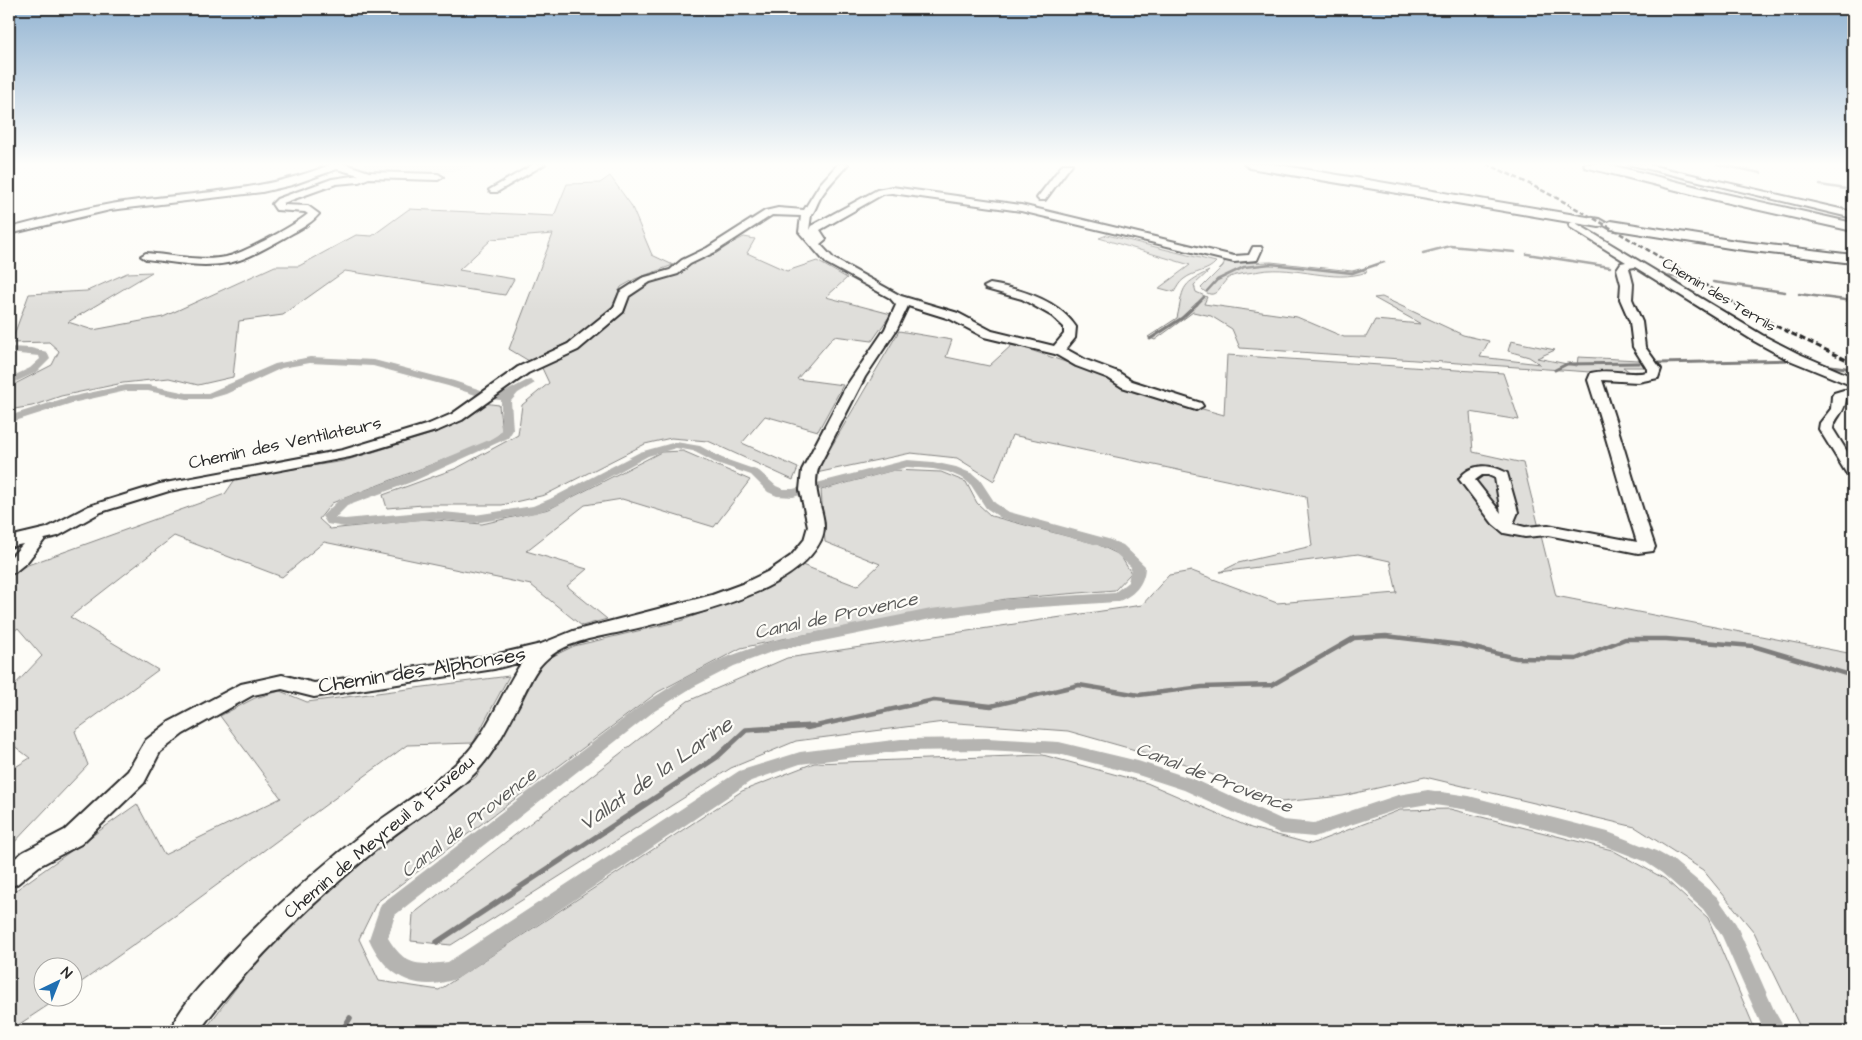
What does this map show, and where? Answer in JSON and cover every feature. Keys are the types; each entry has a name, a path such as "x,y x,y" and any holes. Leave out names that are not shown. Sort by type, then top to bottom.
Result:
{"highway":[{"path":"1776,213 1853,231"},
{"path":"1796,213 1853,224"},
{"path":"1801,213 1853,224"}],"main road":[{"path":"1542,213 1570,221 1605,224 1736,245 1853,260"}],"street":[{"path":"9,231 89,213"},
{"path":"146,256 221,260 235,258 309,220 314,214 313,213"},
{"name":"Chemin des Ventilateurs","path":"9,542 38,537 52,532 96,509 166,487 368,448 434,427 457,417 523,370 573,347 619,309 624,294 646,280 674,272 686,262 711,250 771,213"},
{"name":"Chemin des Ventilateurs","path":"787,213 832,218"},
{"path":"809,213 803,226 804,232 830,261 897,298 954,316 988,334 1057,350 1081,363 1113,375 1127,384 1196,406"},
{"path":"813,243 820,240 814,229 842,213"},
{"path":"1040,213 1234,259 1253,258 1257,249"},
{"name":"Chemin des Terrils","path":"1570,221 1770,345 1853,382"},
{"path":"1504,526 1525,532 1538,529 1548,530 1638,548 1647,547 1625,481 1616,442 1595,380 1598,375 1638,378 1654,375 1654,369 1642,353 1636,322 1626,299 1627,284 1623,269 1625,265 1637,264"},
{"path":"990,287 1026,296 1065,321 1070,329 1070,334 1068,340 1057,350"},
{"name":"Chemin de Meyreuil à Fuveau","path":"183,1031 252,948 316,886 378,834 466,768 484,747 498,726 524,673 546,649 584,635 719,600 767,580 801,555 812,542 817,529 807,487 835,420 865,366 897,318 902,306 897,298"},
{"path":"1853,394 1839,396 1838,409 1827,423 1826,429 1853,473"},
{"path":"9,536 96,509"},
{"path":"9,568 21,558 38,537"},
{"name":"Chemin des Alphonses","path":"9,877 31,859 73,837 136,777 153,746 176,728 248,689 282,682 314,690 494,662 546,649"}],"shaded area":[{"path":"404,213 482,213 554,216 555,213 634,213 652,255 673,265 635,279 621,287 611,309 567,343 529,361 509,349 553,234 492,239 459,270 514,279 505,295 345,271 283,315 239,321 233,377 198,385 169,378 123,383 61,396 32,406 9,410 9,387 52,365 59,351 49,342 11,343 29,294 87,291 127,273 152,272 68,322 93,330 163,317 275,266 299,266 356,235 372,236"},
{"path":"1107,235 1216,262 1209,268 1184,279 1179,283 1174,292 1159,288 1190,265 1099,238"},
{"path":"744,237 755,239 747,253 787,271 817,261 847,278 826,297 891,314 872,341 834,336 797,379 843,385 818,431 765,416 742,443 798,468 793,480 708,441 671,438 645,444 545,495 502,505 423,505 387,508 383,495 457,468 518,435 522,405 549,383 541,366 621,313 629,287 688,265"},
{"path":"1225,260 1241,263 1271,262 1352,271 1360,269 1367,272 1341,276 1287,270 1260,271 1230,277 1215,293 1206,293 1201,288 1223,266"},
{"path":"1209,271 1194,285 1196,292 1207,297 1204,304 1297,317 1344,337 1366,337 1375,320 1421,324 1374,298 1382,297 1463,335 1489,341 1480,357 1540,364 1529,357 1508,351 1511,341 1555,350 1537,358 1577,366 1578,357 1639,360 1645,367 1623,367 1634,375 1240,348 1232,329 1211,316 1193,312 1155,340 1148,337 1177,318 1184,288 1192,280"},
{"path":"899,331 952,340 946,357 989,366 1013,344 1106,376 1120,386 1224,415 1227,355 1503,373 1519,420 1470,412 1473,452 1523,463 1556,596 1853,654 1853,1031 1802,1031 1754,932 1703,870 1635,827 1425,777 1343,796 1281,802 1185,764 1068,731 944,722 796,741 731,768 451,945 411,941 413,914 688,701 787,658 1142,605 1169,575 1192,571 1277,603 1397,593 1390,561 1358,554 1220,572 1238,563 1312,546 1306,497 1012,435 994,481 957,458 911,453 816,473"},
{"path":"483,403 499,405 502,432 490,442 332,503 319,519 330,529 424,519 482,524 549,509 661,452 683,451 750,480 714,527 622,499 585,505 526,551 587,569 567,586 607,619 582,626 531,585 324,542 282,577 174,536 70,617 158,670 75,731 88,765 9,848 9,771 30,758 9,742 9,691 42,656 18,628 9,635 9,574 25,566 225,494 236,478 344,461 438,432"},
{"path":"894,470 941,472 966,482 977,503 991,516 1097,544 1120,555 1131,573 1115,590 1006,599 741,648 658,692 377,902 359,939 379,981 439,990 742,791 814,763 1043,755 1147,783 1251,828 1311,844 1400,810 1450,809 1612,850 1665,879 1708,918 1757,1031 204,1031 253,965 360,861 476,777 529,688 541,662 574,646 680,621 760,592 802,565 857,586 880,564 825,542 821,490"},
{"path":"509,676 473,743 407,745 179,913 82,982 82,958 32,958 32,1008 44,1008 9,1031 9,895 137,804 164,855 281,798 220,716 255,698 280,691 307,702"}],"waterway":[{"path":"1423,253 1450,246 1515,252"},
{"path":"1527,254 1610,267"},
{"path":"1207,291 1217,280 1244,267 1271,264 1352,273 1384,262"},
{"path":"1638,270 1649,277"},
{"path":"1664,276 1685,278"},
{"path":"1713,282 1785,292"},
{"path":"1799,294 1853,301"},
{"path":"1197,304 1204,297"},
{"path":"1150,339 1182,318 1197,304"},
{"name":"Canal de Provence","path":"9,350 31,351 43,354 45,359 34,370 9,382"},
{"name":"Canal de Provence","path":"9,420 69,400 126,388 148,388 187,396 209,396 279,366 310,360 374,363 421,377 450,383 492,397 503,397 530,383"},
{"path":"1659,363 1792,360"},
{"path":"1555,370 1567,364 1639,363"},
{"path":"1824,365 1853,369"},
{"name":"Canal de Provence","path":"513,393 506,401 507,430 504,436 410,478 343,503 328,516 331,521 345,523 432,515 475,519 536,509 554,502 644,454 676,445 696,448 718,460 755,473 772,489 781,493 793,493 907,463 952,470 961,473 975,482 988,502 1005,515 1103,542 1118,548 1138,566 1138,572 1130,589 1116,597 1009,604 931,614 772,646 729,662 688,683 648,708 388,910 378,939 393,960 407,971 426,974 451,971 745,776 800,758 901,745 986,744 1059,748 1138,768 1190,785 1281,827 1314,830 1398,802 1428,797 1469,803 1602,837 1650,856 1668,867 1710,903 1729,930 1767,1017 1776,1031"},
{"name":"Vallat de la Larine","path":"807,728 934,700 991,706 1079,685 1139,695 1202,687 1272,685 1354,638 1386,636 1461,645 1516,658 1576,659 1625,639 1666,639 1753,646 1853,676"},
{"name":"Vallat de la Larine","path":"437,942 717,757 746,730 813,726"},
{"name":"Vallat de la Larine","path":"342,1031 350,1018"}],"railway":[{"path":"1582,213 1738,305"},
{"path":"1736,304 1780,328 1853,363"}]}
